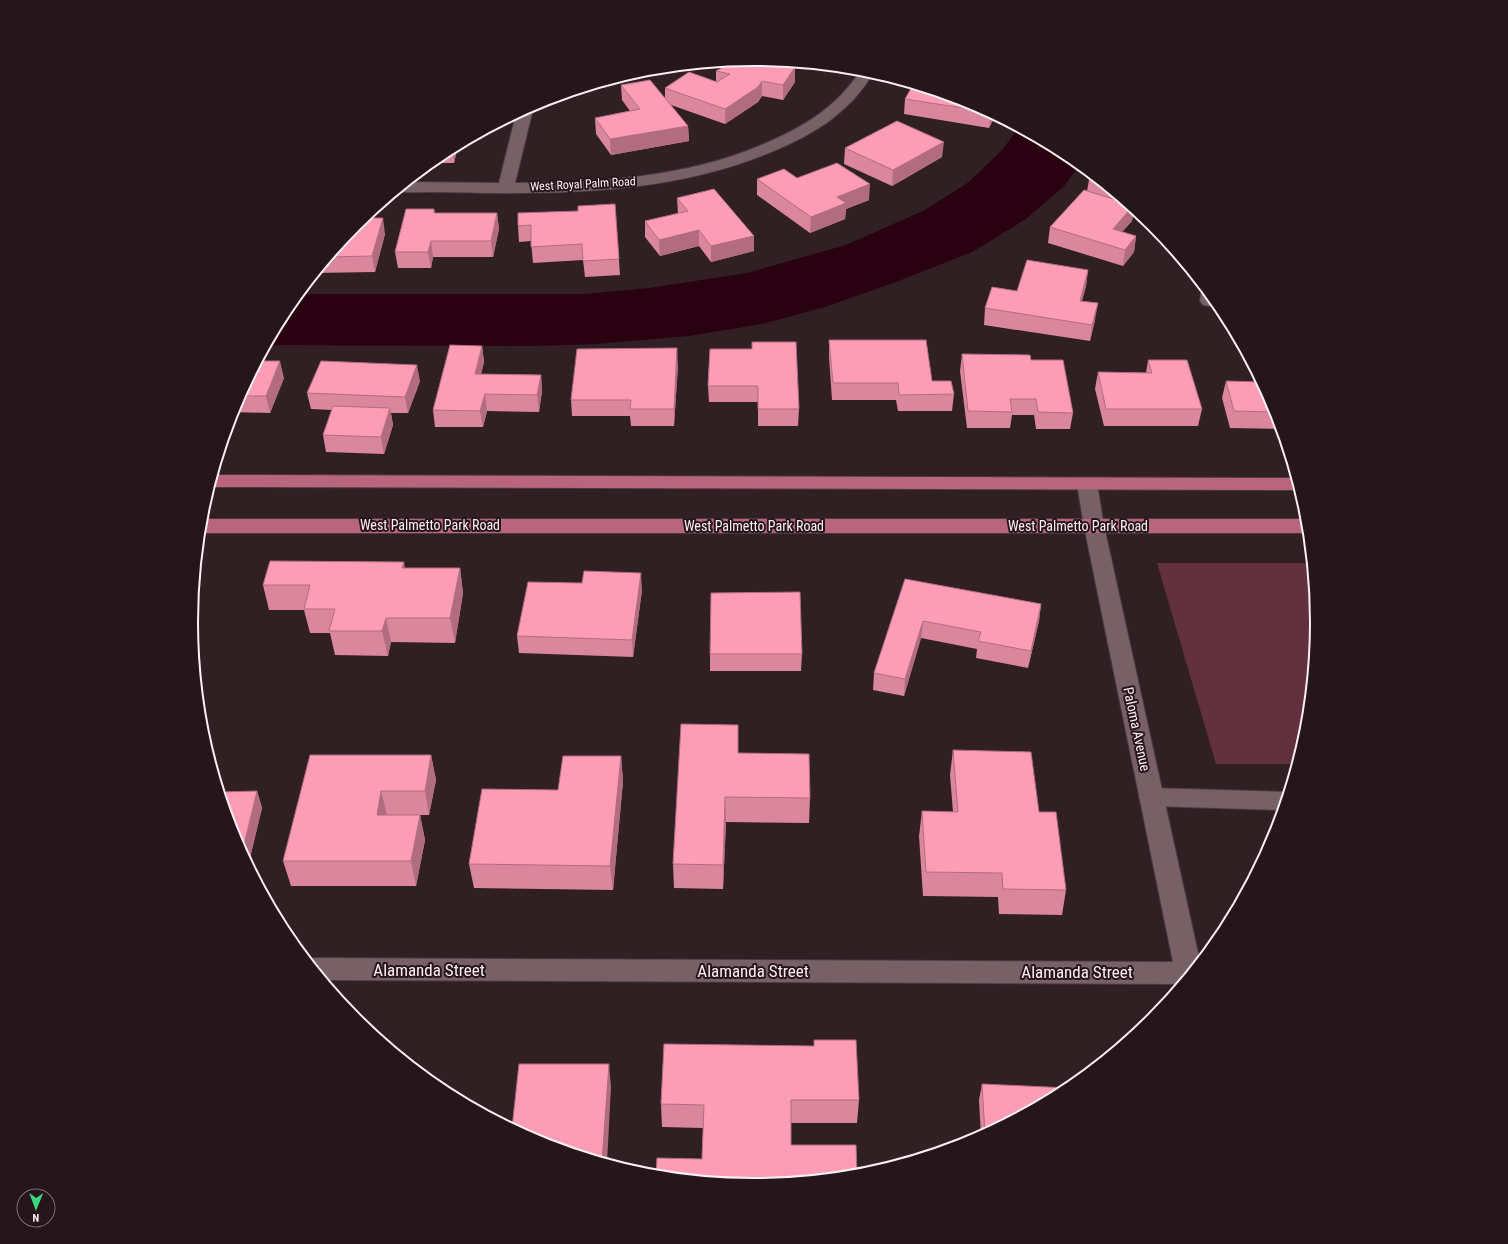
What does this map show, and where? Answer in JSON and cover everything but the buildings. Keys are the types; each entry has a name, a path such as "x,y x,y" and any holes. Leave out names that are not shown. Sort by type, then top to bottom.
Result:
{"main road":[{"path":"216,481 1292,484"},
{"name":"West Palmetto Park Road","path":"207,526 1301,526"}],"street":[{"name":"West Royal Palm Road","path":"408,187 593,186 654,180 710,168 762,151 803,131 832,112 849,97 864,77"},
{"path":"506,187 523,116"},
{"name":"Paloma Avenue","path":"1087,484 1094,526 1189,968"},
{"path":"1152,797 1280,801"},
{"name":"Alamanda Street","path":"320,969 1185,973"}],"shaded area":[{"path":"1016,132 1032,140 1076,170 1064,186 1026,219 972,252 896,282 825,307 762,324 689,336 596,344 534,346 271,345 306,294 585,294 649,288 747,273 846,245 925,210 969,182 1002,150"},
{"path":"1157,563 1307,563 1310,622 1309,658 1305,695 1291,764 1216,764"}]}
